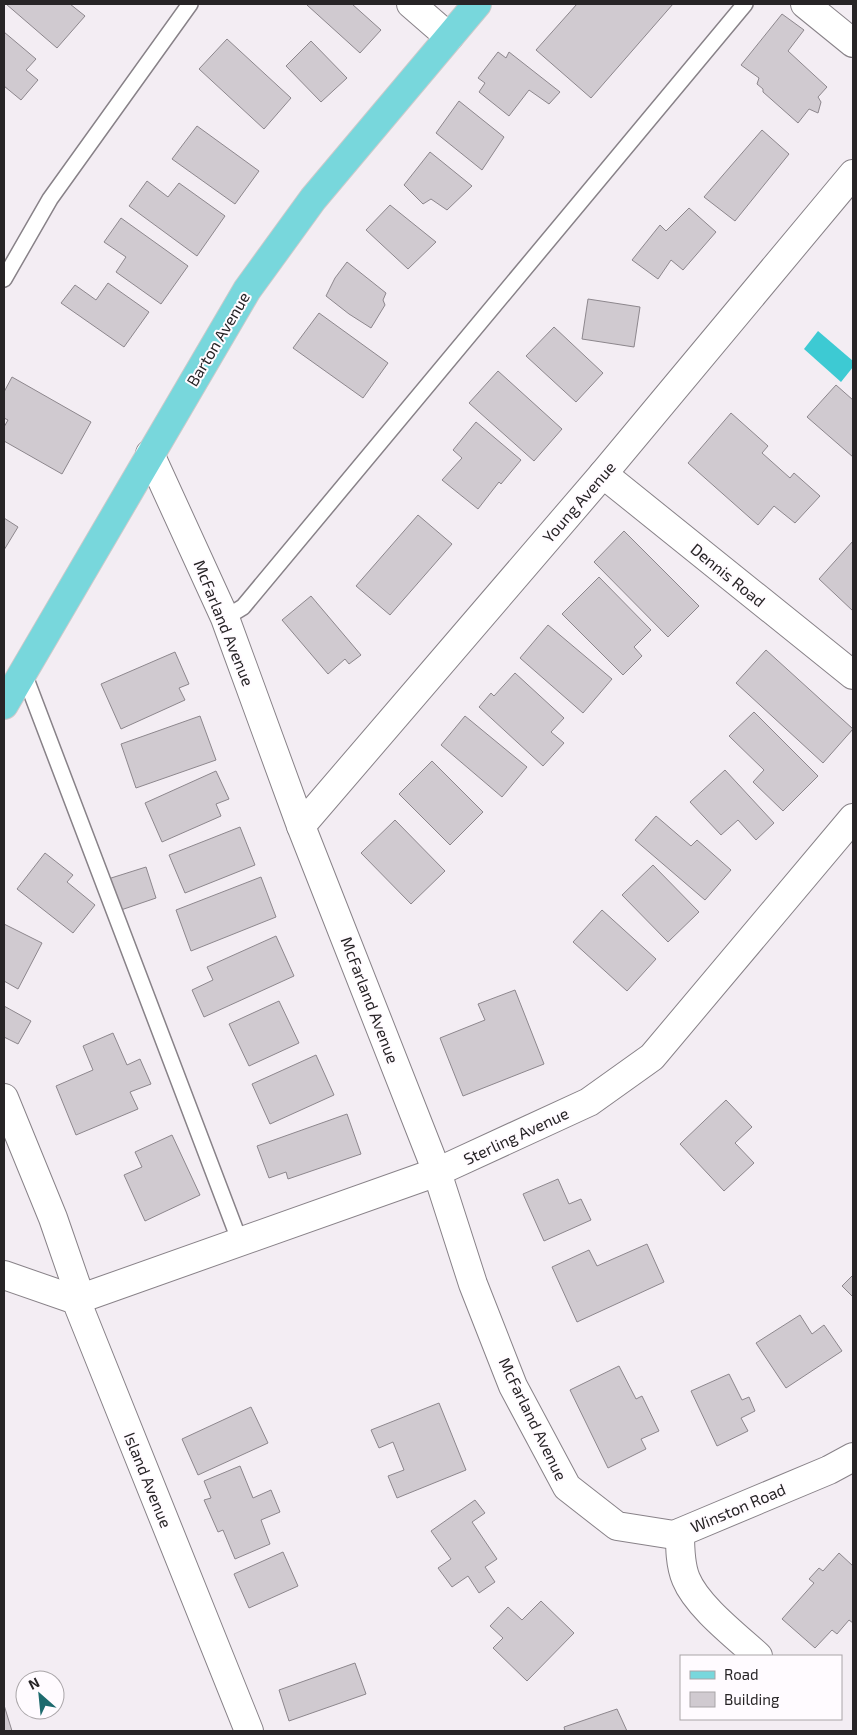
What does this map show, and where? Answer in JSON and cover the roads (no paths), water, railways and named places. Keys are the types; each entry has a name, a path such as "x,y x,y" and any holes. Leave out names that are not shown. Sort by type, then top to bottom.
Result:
{"main road":[{"name":"Barton Avenue","path":"4,705 247,290 313,199 477,4"}],"street":[{"path":"411,4 449,37"},
{"path":"805,4 853,43"},
{"name":"Young Avenue","path":"301,826 604,474 853,174"},
{"name":"McFarland Avenue","path":"150,454 225,618 301,826 437,1172 473,1284 514,1386 567,1487 617,1526"},
{"name":"Dennis Road","path":"604,474 853,675"},
{"name":"Sterling Avenue","path":"79,1300 437,1172 589,1102 652,1057 853,818"},
{"name":"Island Avenue","path":"4,1098 53,1218 79,1300 249,1731"},
{"path":"4,1275 79,1300"},
{"name":"Winston Road","path":"617,1526 674,1535 829,1470 853,1457"},
{"path":"680,1532 680,1550 686,1579 700,1602 757,1655"}],"lane":[{"path":"4,278 50,199 190,4"},
{"path":"225,618 243,607 745,4"},
{"path":"23,671 240,1242"}],"water":[{"path":"818,331 853,361 853,367 841,382 804,349"}]}
